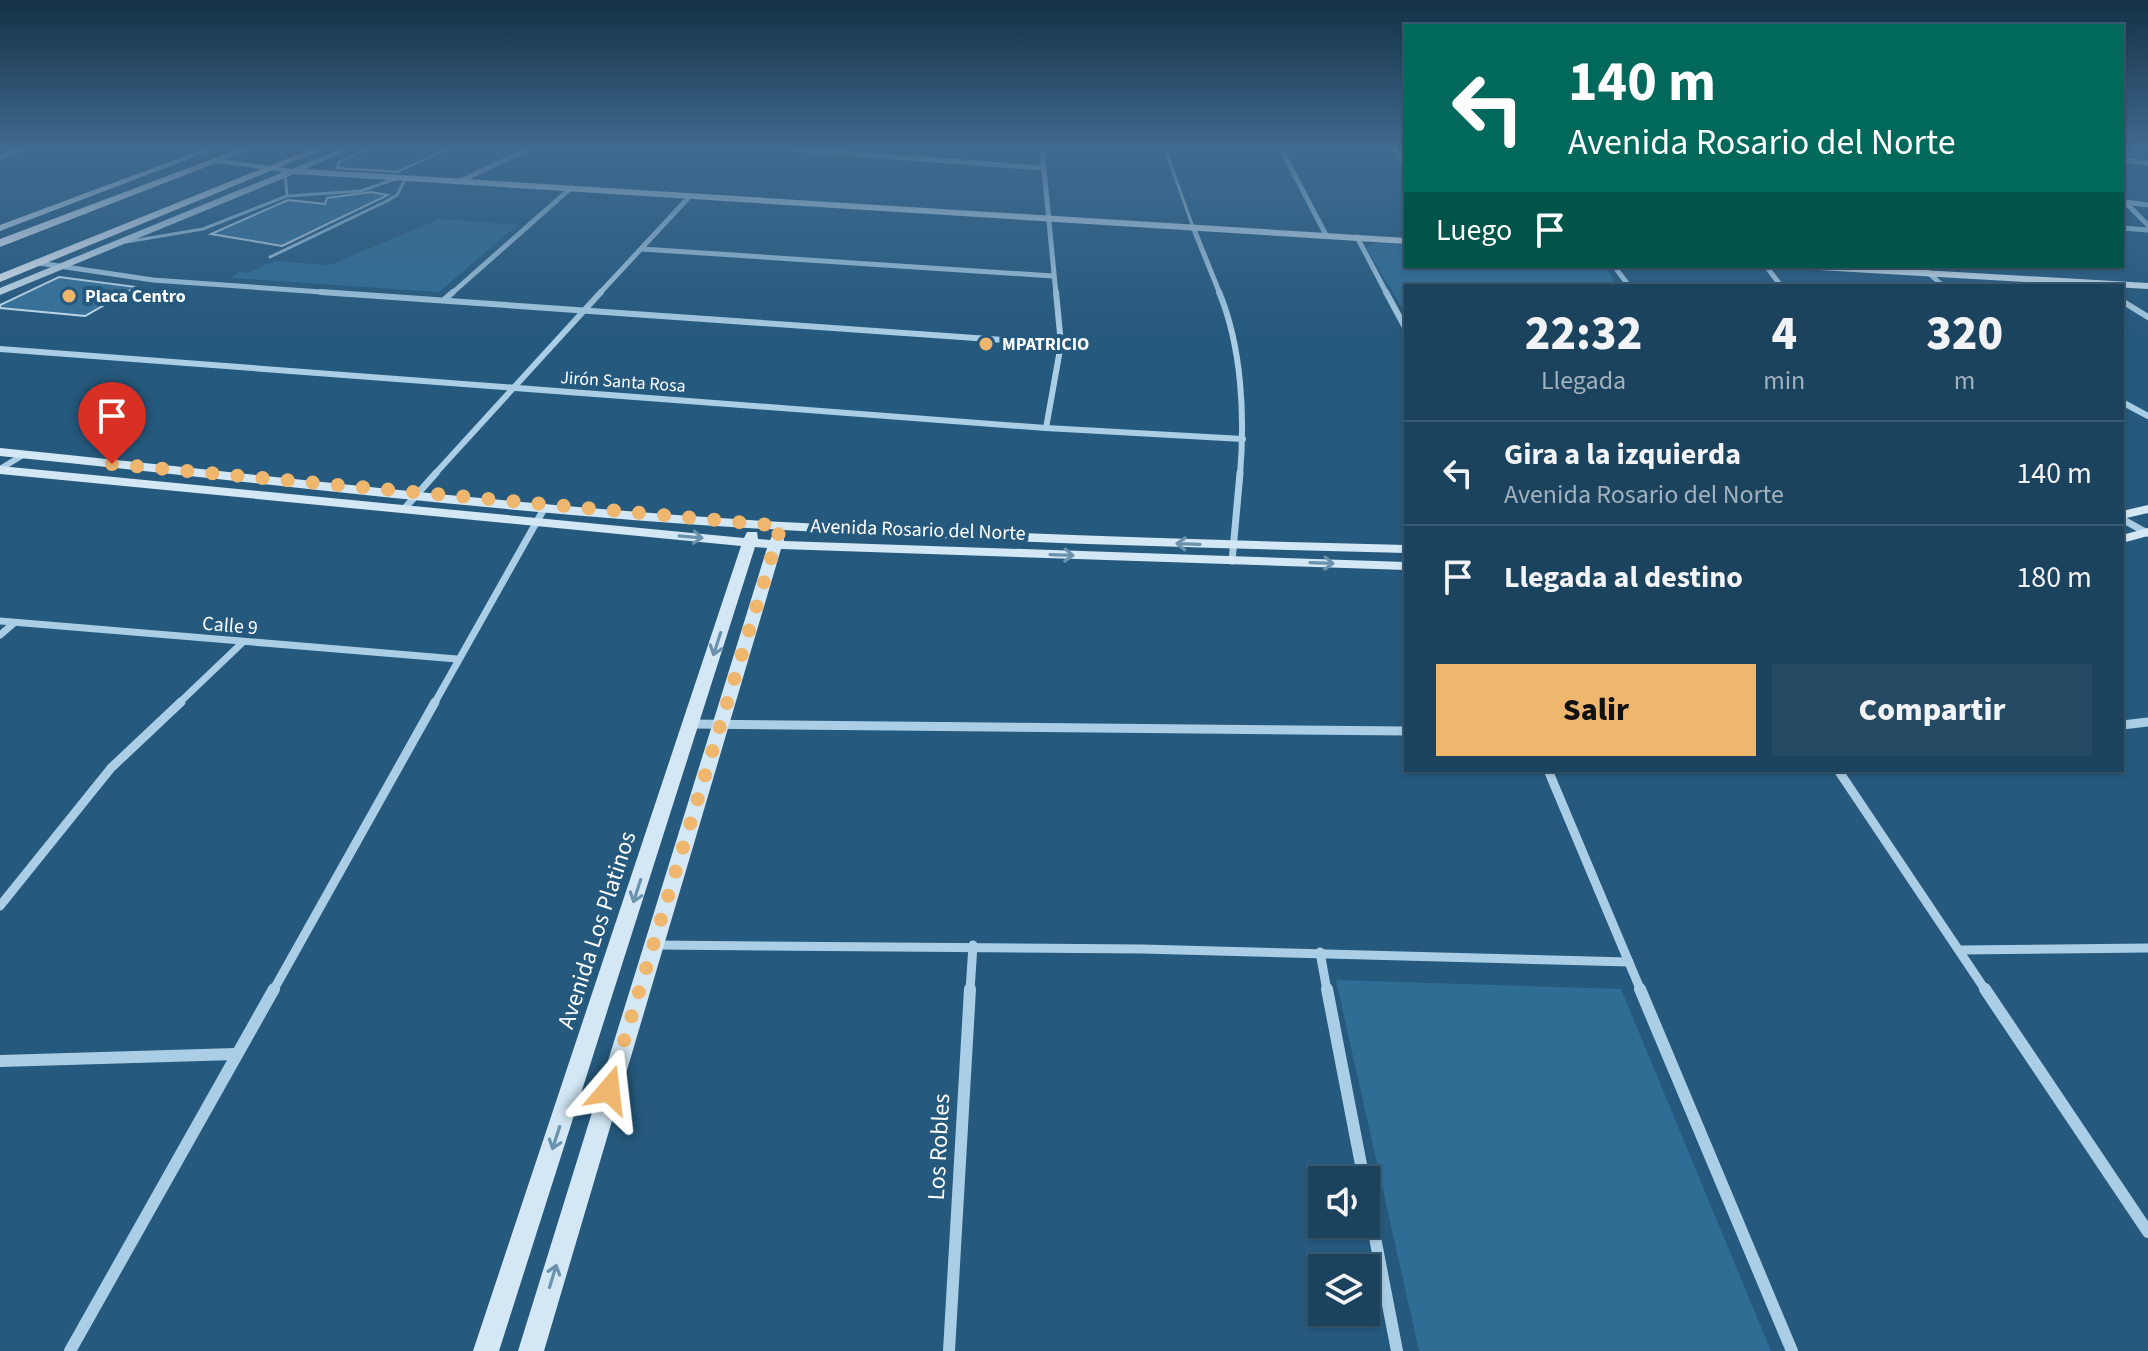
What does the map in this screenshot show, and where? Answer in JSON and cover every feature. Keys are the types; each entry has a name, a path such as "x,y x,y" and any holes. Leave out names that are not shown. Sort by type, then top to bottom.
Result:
{"main road":[{"path":"0,243 74,212"},
{"path":"0,278 163,212"}],"street":[{"path":"0,228 46,212"},
{"path":"0,292 193,212"},
{"path":"445,299 544,212"},
{"path":"404,509 512,387 675,212"},
{"path":"952,212 1404,241"},
{"path":"1046,428 1061,344 1048,212"},
{"path":"1314,212 1326,235"},
{"path":"2133,212 2148,228"},
{"path":"1193,227 1225,306 1238,374 1243,439 1232,553"},
{"path":"2124,228 2148,228"},
{"path":"1357,237 1404,325"},
{"path":"642,249 1053,276"},
{"path":"39,263 153,280 1061,344"},
{"path":"1830,268 2095,284"},
{"path":"1923,268 1941,284"},
{"path":"2124,285 2148,286"},
{"path":"2124,302 2148,317"},
{"name":"Jirón Santa Rosa","path":"0,349 1046,428 1243,439"},
{"path":"2124,403 2148,416"},
{"name":"Avenida Rosario del Norte","path":"0,452 545,507 779,536 1232,553 1404,566"},
{"path":"0,470 23,455"},
{"name":"Avenida Rosario del Norte","path":"0,470 534,522 752,533"},
{"path":"70,1351 545,507"},
{"path":"2124,516 2148,509"},
{"path":"2124,518 2147,533"},
{"name":"Avenida Los Platinos","path":"486,1351 752,533"},
{"path":"2124,539 2147,533"},
{"path":"531,1351 779,536"},
{"name":"Avenida Rosario del Norte","path":"1232,553 1404,549"},
{"name":"Calle 9","path":"0,621 457,659"},
{"path":"0,635 14,623"},
{"path":"0,906 111,768 242,643"},
{"path":"2124,725 2148,722"},
{"path":"692,724 1404,731"},
{"path":"1549,772 1792,1351"},
{"path":"1839,772 2148,1232"},
{"path":"653,945 973,945 1629,962"},
{"name":"Los Robles","path":"949,1351 973,945"},
{"path":"1959,950 2148,948"},
{"path":"1320,952 1361,1166"},
{"path":"0,1061 236,1054"},
{"path":"1375,1238 1397,1351"}],"lane":[{"path":"119,243 203,229 246,212"},
{"path":"270,257 364,212"},
{"path":"1188,212 1193,227"}],"shaded area":[{"path":"439,219 517,225 439,292 232,278 239,271 247,273 274,261 330,265"},
{"path":"1375,243 1404,245 1404,268 1607,268 1616,284 1404,284 1404,311 1366,248"},
{"path":"1336,980 1621,989 1771,1351 1419,1351"}],"building":[{"path":"261,212 353,212 282,246 211,234"},
{"name":"Placa Centro","path":"59,277 136,287 85,316 0,308 0,305"}],"place":[{"name":"Placa Centro","path":"69,296"},
{"name":"MPATRICIO","path":"986,344"}],"route":[{"path":"112,464 545,507 781,526 609,1090"}]}
